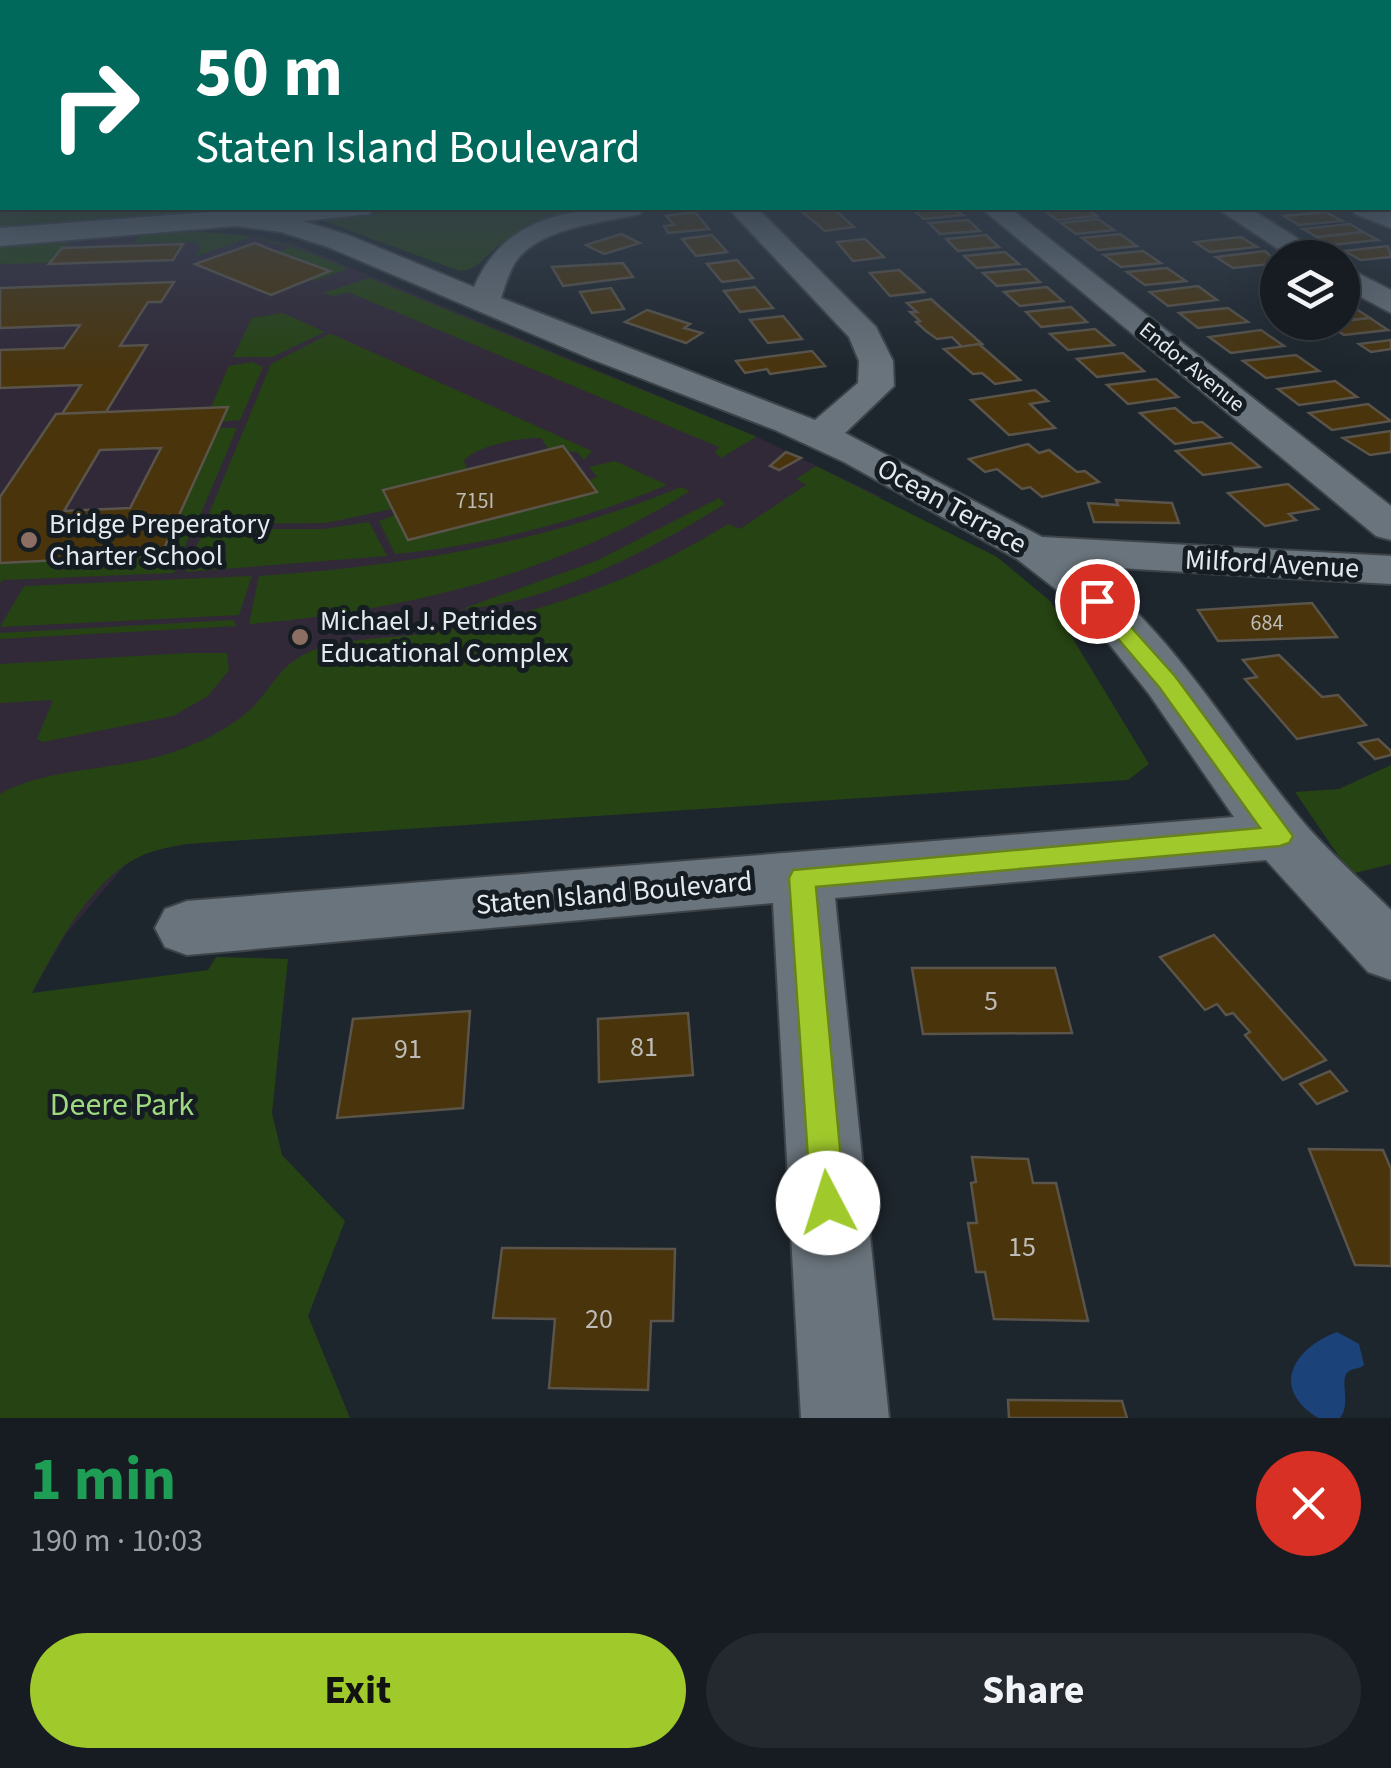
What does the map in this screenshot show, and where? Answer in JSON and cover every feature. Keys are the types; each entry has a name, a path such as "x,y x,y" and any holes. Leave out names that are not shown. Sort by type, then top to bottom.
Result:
{"street":[{"name":"Ocean Terrace","path":"331,238 819,436 1033,550 1115,619 1167,682 1280,836 1391,952"},
{"path":"483,301 501,261 530,238"},
{"path":"771,238 864,334 876,360 876,386 850,413 819,436"},
{"name":"Endor Avenue","path":"1032,238 1391,527"},
{"path":"1360,285 1391,303"},
{"name":"Milford Avenue","path":"1033,550 1391,570"},
{"name":"Staten Island Boulevard","path":"187,928 1280,836"},
{"path":"802,878 846,1418"}],"shaded area":[{"name":"Michael J. Petrides Educational Complex","path":"111,238 268,238 299,246 755,436 881,497 186,844 152,850 126,864 66,934 31,994 0,995 0,248"}],"green space":[{"path":"137,238 248,238 195,257 201,247 196,242 134,243"},
{"path":"256,238 265,240 305,251 347,269 314,281 309,279 328,270 280,252 290,247"},
{"path":"370,238 510,238 477,265 460,271"},
{"path":"68,242 50,263 0,264 0,248"},
{"path":"369,278 756,437 721,458 715,452 719,447 348,292 334,296 323,293"},
{"path":"283,313 325,332 272,357 233,357 252,318"},
{"path":"329,334 592,451 584,460 577,452 549,450 541,438 511,441 470,456 464,461 467,469 383,490 392,509 326,523 209,524 208,516 271,364"},
{"path":"252,362 263,367 240,420 221,422 227,407 211,407 229,366"},
{"path":"218,428 237,428 198,520 175,524"},
{"path":"615,461 667,485 534,530 430,550 395,554 379,521 395,515 408,540 596,492 589,480 597,477 589,467"},
{"name":"Deere Park","path":"816,466 997,557 1050,601 1149,764 1128,780 186,844 135,859 112,875 85,905 32,993 208,970 216,957 288,959 272,1113 282,1155 345,1221 308,1316 350,1418 0,1418 0,794 39,779 150,759 202,741 250,710 290,663 309,652 355,640 476,624 551,605 623,578 728,524 740,529 806,485 796,479"},
{"path":"681,487 690,491 587,545 478,584 364,609 249,624 259,576 367,566 474,549 578,523"},
{"path":"719,498 725,504 599,571 530,597 462,609 596,561"},
{"path":"369,522 387,556 186,572 204,529 324,529"},
{"path":"172,531 191,531 174,573 0,583 0,563 161,555"},
{"path":"252,576 239,615 0,627 24,586"},
{"path":"233,620 237,626 0,639 0,633"},
{"path":"227,653 229,670 208,696 173,716 43,742 37,739 53,700 0,703 0,664"},
{"path":"1391,765 1391,864 1351,874 1295,792 1339,789"}],"water":[{"path":"1337,1332 1359,1344 1364,1365 1346,1374 1345,1405 1340,1418 1318,1418 1294,1394 1293,1370 1309,1348"}],"building":[{"path":"608,238 630,238 640,243 604,254 586,245"},
{"path":"715,238 727,252 696,256 682,239"},
{"path":"989,238 999,247 958,251 946,239"},
{"path":"1082,238 1126,238 1137,246 1098,250"},
{"path":"1243,238 1257,247 1210,252 1195,242"},
{"path":"1319,238 1375,238 1378,240 1360,242"},
{"path":"865,239 884,257 853,261 837,242"},
{"path":"255,243 330,271 271,295 195,264"},
{"path":"183,244 173,260 49,264 62,248"},
{"path":"1388,246 1391,257 1361,260 1360,249"},
{"path":"1143,251 1161,263 1121,267 1104,255"},
{"path":"1005,252 1019,264 977,268 964,256"},
{"path":"1260,252 1260,265 1233,268 1216,257"},
{"path":"737,260 753,278 722,282 707,264"},
{"path":"623,263 633,277 563,286 552,267"},
{"path":"1167,268 1186,281 1145,285 1127,272"},
{"path":"1026,269 1040,282 997,286 983,273"},
{"path":"899,270 924,292 890,296 870,273"},
{"path":"174,282 161,302 148,302 120,346 147,345 106,412 62,414 81,385 0,388 0,350 64,348 80,325 0,328 0,288"},
{"path":"1198,286 1217,300 1168,306 1150,292"},
{"path":"755,287 773,308 740,312 724,291"},
{"path":"1047,287 1063,301 1020,306 1004,292"},
{"path":"611,288 624,309 592,313 580,292"},
{"path":"931,299 982,344 962,347 952,337 937,339 926,331 910,312 917,312 907,303"},
{"path":"1071,307 1087,322 1041,327 1026,312"},
{"path":"1228,308 1248,322 1198,328 1179,313"},
{"path":"647,310 690,324 684,328 702,333 686,343 625,322"},
{"path":"783,316 802,339 768,343 750,320"},
{"path":"1370,318 1388,330 1360,333 1360,319"},
{"path":"1095,329 1114,345 1068,350 1050,334"},
{"path":"1260,330 1260,340 1275,340 1284,346 1231,353 1209,337"},
{"path":"1391,340 1391,349 1371,352 1359,344"},
{"path":"979,344 1020,380 995,384 982,373 973,374 944,349"},
{"path":"812,351 825,366 770,374 767,369 745,373 736,361"},
{"path":"1123,353 1144,371 1097,377 1077,359"},
{"path":"1296,355 1319,371 1266,378 1243,361"},
{"path":"1156,379 1178,397 1128,404 1107,385"},
{"path":"1335,381 1357,397 1299,405 1278,389"},
{"path":"1035,390 1048,401 1030,404 1055,428 1009,435 971,400"},
{"path":"1368,404 1391,421 1332,430 1309,413"},
{"path":"228,407 161,555 0,563 0,497 56,414","holes":["161,448 130,508 64,511 100,450"]},
{"path":"1175,408 1193,423 1202,422 1221,437 1175,444 1140,413"},
{"path":"1391,431 1391,452 1370,455 1343,438"},
{"path":"1231,443 1260,467 1203,475 1176,451"},
{"path":"1028,444 1039,453 1049,450 1077,472 1085,471 1099,482 1042,497 1030,487 1022,489 997,469 985,472 969,459"},
{"path":"563,446 597,492 408,540 383,490"},
{"path":"786,452 801,458 779,470 770,466"},
{"path":"1288,484 1318,509 1289,514 1296,520 1265,526 1228,493"},
{"path":"1116,500 1172,503 1179,523 1094,522 1088,503 1118,505"},
{"path":"1312,603 1337,637 1218,641 1198,610"},
{"path":"1279,655 1322,697 1338,695 1366,725 1297,739 1245,679 1257,677 1243,660"},
{"path":"1378,739 1391,755 1375,759 1359,743"},
{"path":"1214,935 1326,1060 1283,1080 1245,1035 1250,1032 1233,1013 1226,1015 1217,1004 1205,1010 1160,957"},
{"path":"912,968 1055,968 1072,1033 923,1034"},
{"path":"470,1011 463,1108 337,1118 353,1019"},
{"path":"688,1013 693,1075 599,1082 598,1019"},
{"path":"1330,1071 1347,1091 1317,1104 1300,1084"},
{"path":"1309,1149 1383,1150 1391,1169 1391,1266 1355,1265"},
{"path":"972,1157 1028,1159 1033,1183 1056,1183 1088,1321 994,1319 985,1272 976,1272 968,1223 977,1223"},
{"path":"502,1248 675,1249 673,1321 651,1321 648,1390 549,1388 555,1319 493,1318"},
{"path":"1008,1400 1122,1401 1127,1418 1009,1418"}],"place":[{"name":"Bridge Preperatory Charter School","path":"29,540"},
{"name":"Michael J. Petrides Educational Complex","path":"300,637"}],"route":[{"path":"828,1203 802,878 1280,836 1167,682 1097,601"}]}
